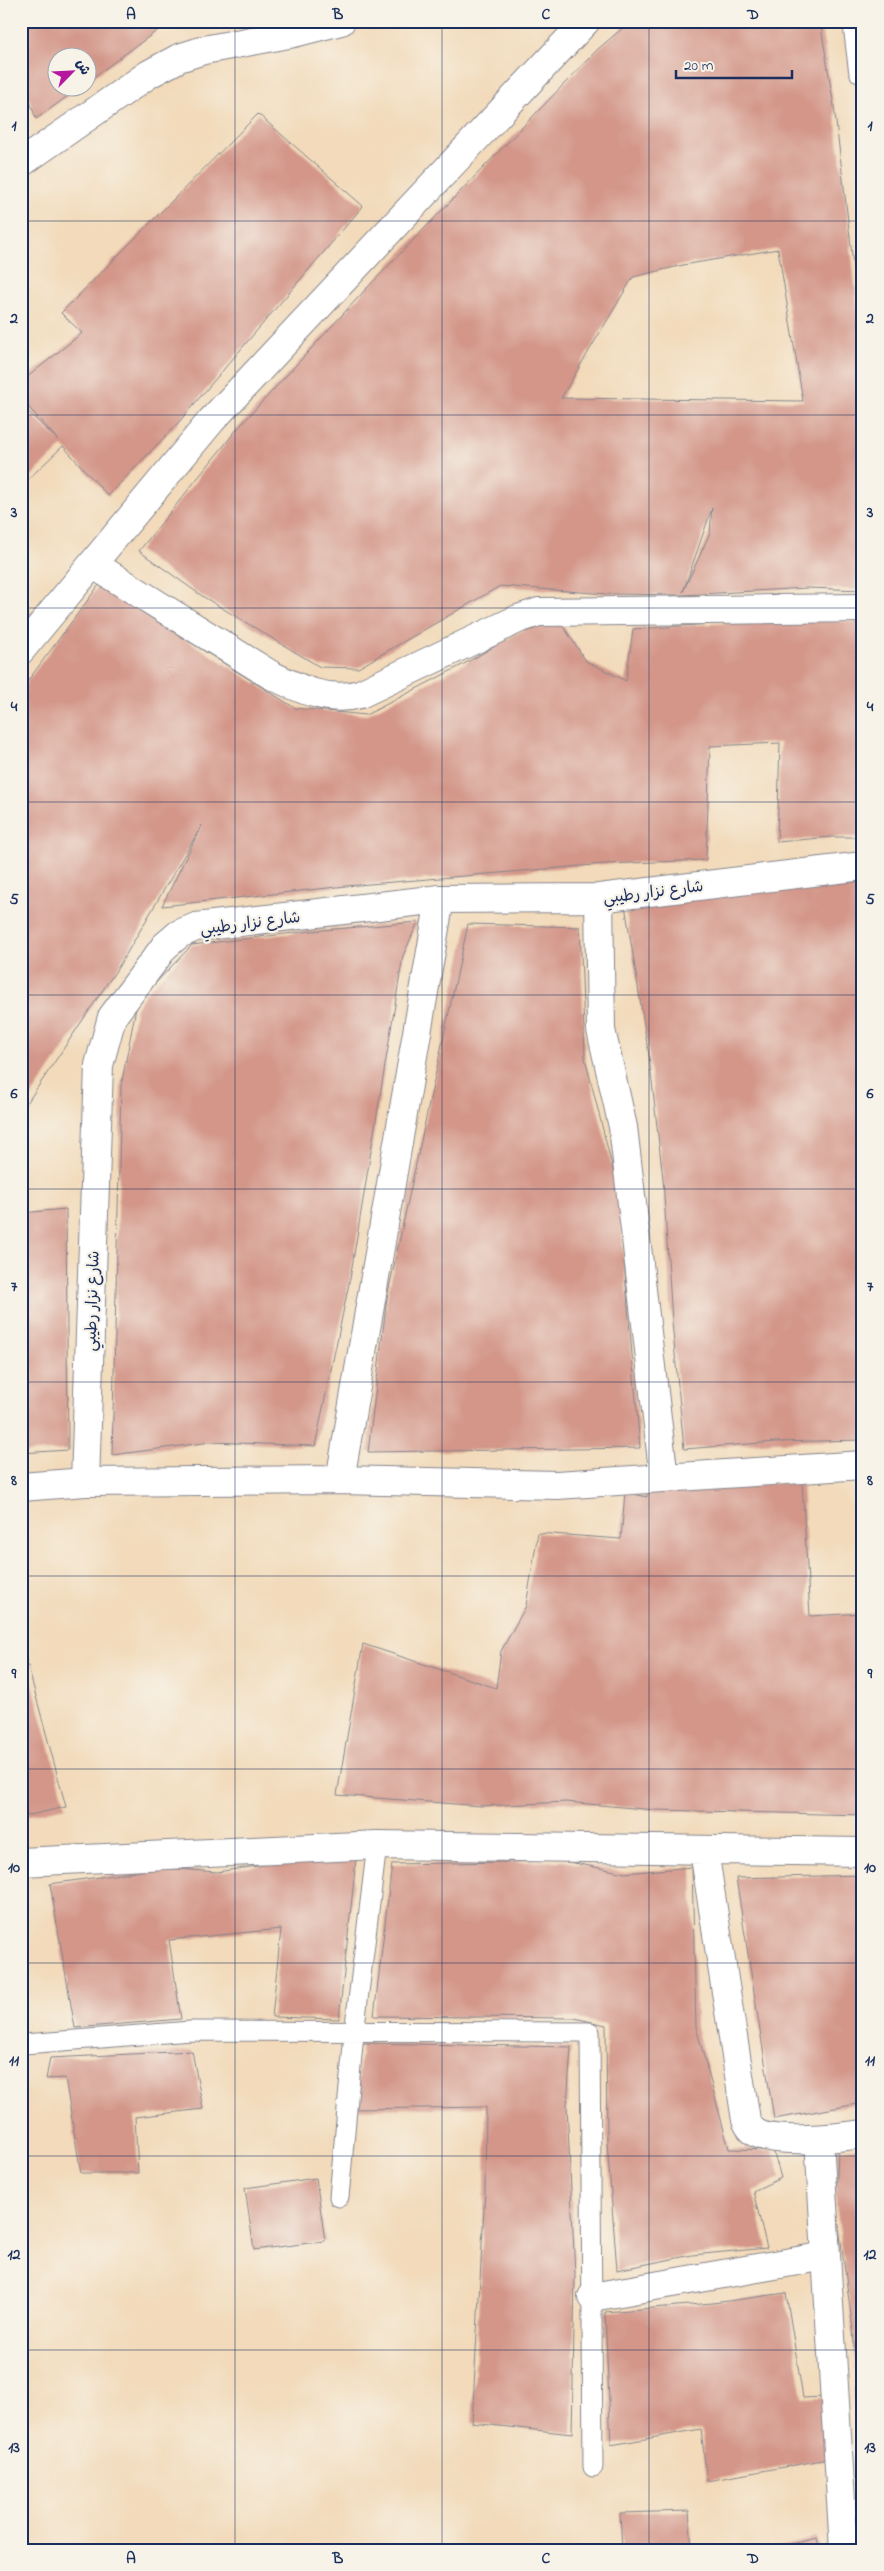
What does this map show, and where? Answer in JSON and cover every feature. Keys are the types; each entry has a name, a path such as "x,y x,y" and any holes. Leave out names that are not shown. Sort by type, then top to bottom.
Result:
{"street":[{"path":"21,163 149,74 179,58 292,27 341,21"},
{"path":"25,638 94,565 211,421 586,21"},
{"path":"857,21 863,70"},
{"path":"94,565 271,675 300,689 325,697 348,697 360,694 518,619 539,612 863,608"},
{"name":"شارع نزار رطيبي","path":"86,1482 99,1064 112,1017 165,946 179,934 196,927 440,899 599,898 863,866"},
{"path":"599,898 600,1030 622,1127 664,1478"},
{"path":"340,1480 440,899"},
{"path":"21,1487 86,1482 340,1480 557,1485 863,1465"},
{"path":"21,1862 377,1845 863,1852"},
{"path":"704,1851 746,2120 756,2133 765,2136 818,2140 863,2134"},
{"path":"818,2140 844,2550"},
{"path":"592,2297 826,2256"}],"lane":[{"path":"339,2196 354,2032 377,1845"},
{"path":"24,2044 191,2032 590,2032 593,2467"}],"building":[{"path":"21,21 150,21 158,30 98,74 98,48 48,48 48,98 65,98 36,119 21,75"},
{"path":"631,21 820,21 834,106 863,361 863,590 807,588 682,595 607,594 500,586 358,668 320,667 202,596 139,551 238,428 366,289 598,49","holes":["778,249 803,401 561,398 633,277 683,265","712,508 710,533 683,592"]},
{"path":"258,114 363,206 178,423 108,496 63,446 21,486 21,405 58,440 21,399 21,382 82,333 61,313"},
{"path":"99,585 295,708 366,715 464,664 554,612 586,661 626,681 633,629 775,620 863,622 863,837 831,837 777,842 780,743 710,746 706,860 605,864 346,886 162,906 202,825 121,963 21,1112 21,690"},
{"path":"863,881 863,1440 775,1442 684,1449 672,1322 663,1179 649,1056 625,905"},
{"path":"418,922 403,956 350,1279 315,1446 211,1442 112,1455 121,1086 136,1008 146,993 192,945 311,931"},
{"path":"468,924 580,927 585,1058 618,1190 640,1448 368,1452 387,1298"},
{"path":"66,1209 68,1450 21,1453 21,1213"},
{"path":"802,1483 810,1616 863,1613 863,1815 655,1810 566,1802 481,1806 337,1795 363,1644 496,1688 501,1651 526,1606 538,1533 621,1539 625,1492 647,1497 647,1486"},
{"path":"21,1641 66,1807 21,1817"},
{"path":"356,1860 339,2019 272,2017 281,1929 169,1940 181,2019 75,2028 50,1884 163,1868 217,1872 284,1862"},
{"path":"564,1861 625,1873 692,1867 696,2027 729,2149 773,2150 781,2178 753,2191 767,2248 692,2255 617,2270 607,2142 606,2025 574,2018 374,2016 392,1864"},
{"path":"863,1875 863,2103 774,2119 736,1878"},
{"path":"362,2043 571,2047 567,2105 575,2275 572,2434 472,2423 485,2190 486,2107 355,2109"},
{"path":"192,2051 203,2109 135,2117 138,2173 81,2173 65,2078 46,2079 50,2058"},
{"path":"863,2147 863,2448 861,2448 853,2330 836,2205 838,2150"},
{"path":"316,2178 325,2241 254,2250 245,2188"},
{"path":"786,2293 803,2398 824,2397 828,2459 707,2481 701,2429 611,2445 605,2312 713,2303"},
{"path":"689,2511 692,2550 622,2550 620,2513"},
{"path":"817,2538 820,2550 771,2550 771,2549"}]}
